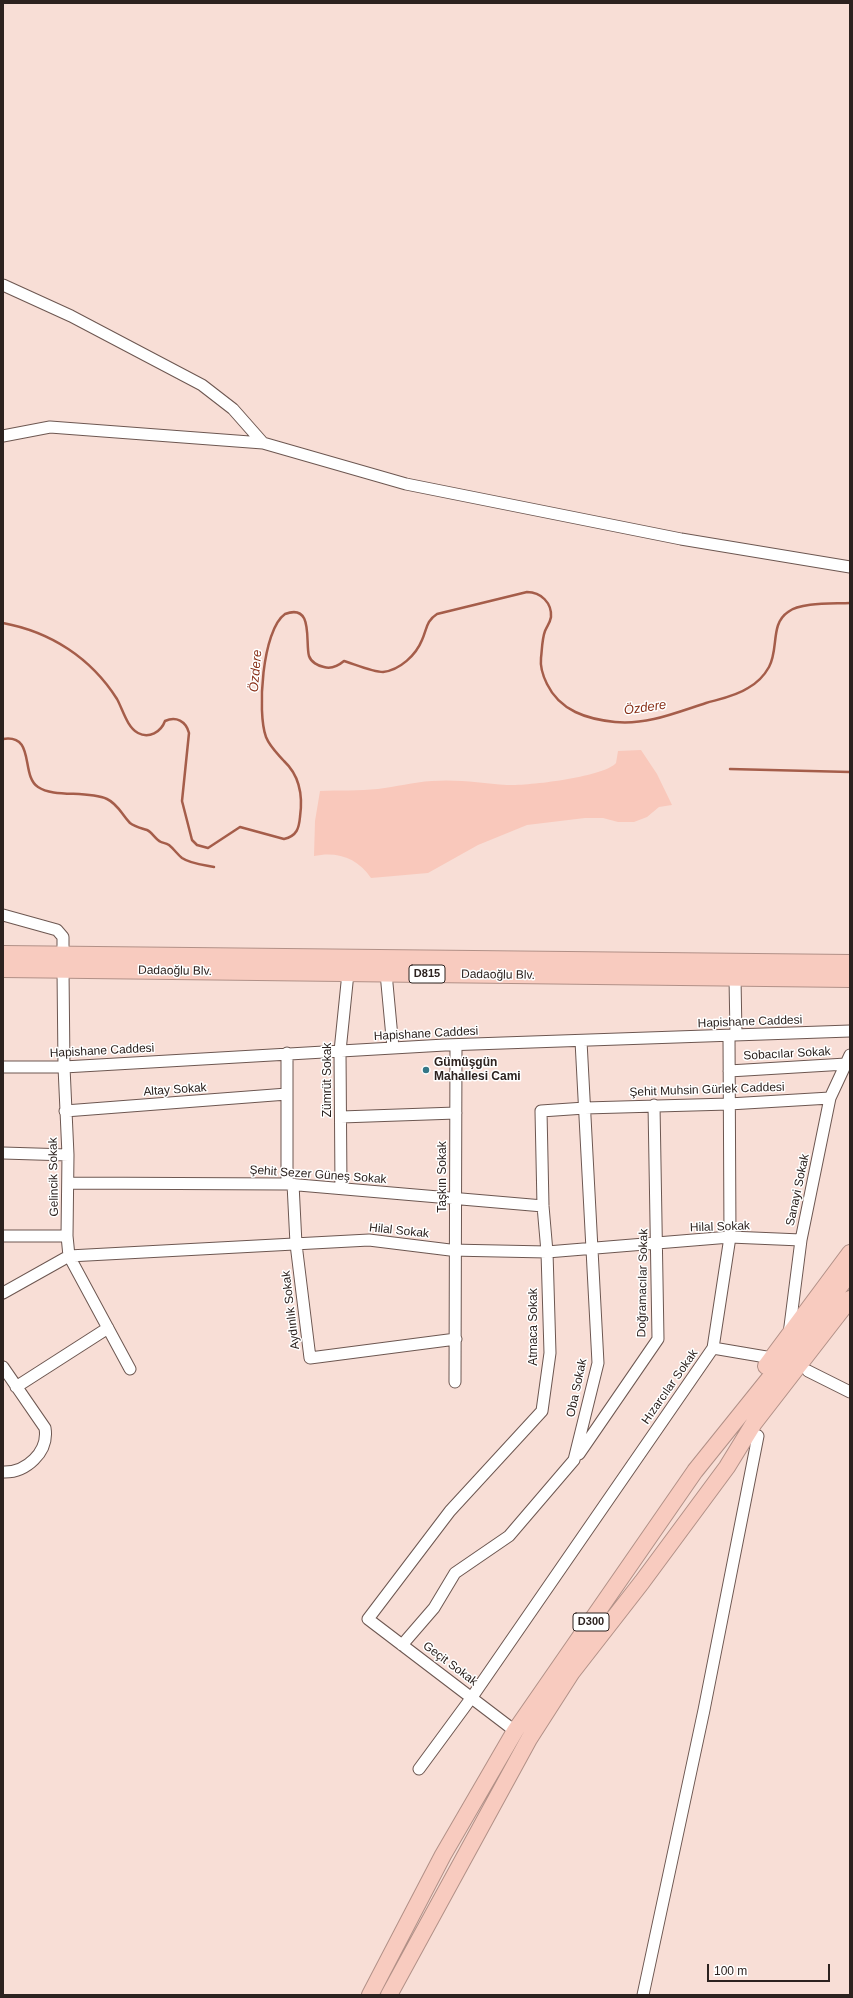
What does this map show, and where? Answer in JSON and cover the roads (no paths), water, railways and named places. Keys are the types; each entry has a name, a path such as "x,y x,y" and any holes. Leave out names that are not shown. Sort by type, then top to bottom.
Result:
{"highway":[{"name":"Dadaoğlu Blv.","path":"3,954 63,962 348,973 850,979"},
{"name":"Dadaoğlu Blv.","path":"3,969 63,962 850,963"},
{"path":"695,1472 704,1451 721,1425 850,1253"},
{"name":"D300","path":"370,1995 443,1855 515,1731 695,1472 785,1359 850,1273"},
{"name":"D300","path":"389,1995 529,1739 572,1672 642,1582 726,1467 754,1423 850,1299"},
{"path":"726,1467 758,1436 850,1316"}],"street":[{"path":"3,285 71,316 202,385 233,409 263,443"},
{"path":"3,436 50,427 263,443 406,484 681,539 850,568"},
{"name":"Gelincik Sokak","path":"3,915 57,930 63,937 65,1111 68,1155 67,1236 69,1256 130,1369"},
{"name":"Zümrüt Sokak","path":"341,1188 340,1051 348,973"},
{"path":"386,973 393,1048"},
{"name":"Hızarcılar Sokak","path":"419,1769 472,1697 713,1348 730,1237 729,1071 734,978"},
{"name":"Hapishane Caddesi","path":"3,1067 64,1067 456,1045 850,1031"},
{"name":"Oba Sokak","path":"402,1645 434,1608 455,1573 509,1536 574,1460 598,1363 581,1040"},
{"name":"Taşkın Sokak","path":"455,1382 456,1045"},
{"name":"Aydınlık Sokak","path":"287,1054 290,1184 310,1358 456,1339"},
{"name":"Sobacılar Sokak","path":"729,1071 848,1059"},
{"name":"Sanayi Sokak","path":"789,1335 801,1240 830,1098 848,1059"},
{"name":"Altay Sokak","path":"65,1111 287,1094"},
{"name":"Şehit Muhsin Gürlek Caddesi","path":"585,1108 729,1104 830,1098"},
{"name":"Doğramacılar Sokak","path":"574,1460 658,1339 654,1105"},
{"name":"Atmaca Sokak","path":"368,1619 450,1511 542,1411 550,1353 547,1252 542,1206 541,1111 585,1108"},
{"path":"341,1117 456,1113"},
{"path":"3,1153 68,1155"},
{"name":"Şehit Sezer Güneş Sokak","path":"68,1183 290,1184 542,1206"},
{"path":"3,1236 67,1236"},
{"name":"Hilal Sokak","path":"3,1293 69,1256 369,1240 456,1250 547,1252 730,1237 801,1240"},
{"path":"16,1386 108,1328"},
{"path":"713,1348 772,1358"},
{"path":"3,1367 45,1428 45,1442 32,1461 22,1469 13,1472 3,1472"},
{"path":"808,1371 850,1392"},
{"path":"643,1995 704,1710 758,1436"},
{"name":"Geçit Sokak","path":"368,1619 515,1731"}],"waterway":[{"name":"Özdere","path":"3,623 21,627 53,640 82,659 107,684 117,699 128,723 138,733 142,735 150,735 158,731 165,721 173,719 177,719 186,725 189,733 182,801 192,840 197,845 208,848 240,827 284,839 295,834 298,828 301,802 297,780 294,773 268,741 263,725 262,710 264,672 271,637 277,623 285,614 294,612 300,614 304,619 309,656 317,665 327,668 337,666 344,661 383,672 389,671 401,665 412,656 419,646 429,622 437,614 532,592 545,599 550,607 551,619 543,637 541,668 547,684 559,701 575,712 594,719 615,722 638,722 672,714 743,691 757,682 769,667 774,652 779,623 782,617 788,612 809,605 850,603"},
{"path":"3,739 13,739 20,743 24,749 30,774 38,787 53,792 99,796 107,799 117,807 130,823 149,831 159,841 169,845 182,858 193,863 214,867"},
{"path":"730,769 850,772"}],"place":[{"name":"Gümüşgün Mahallesi Cami","path":"426,1070"}]}
